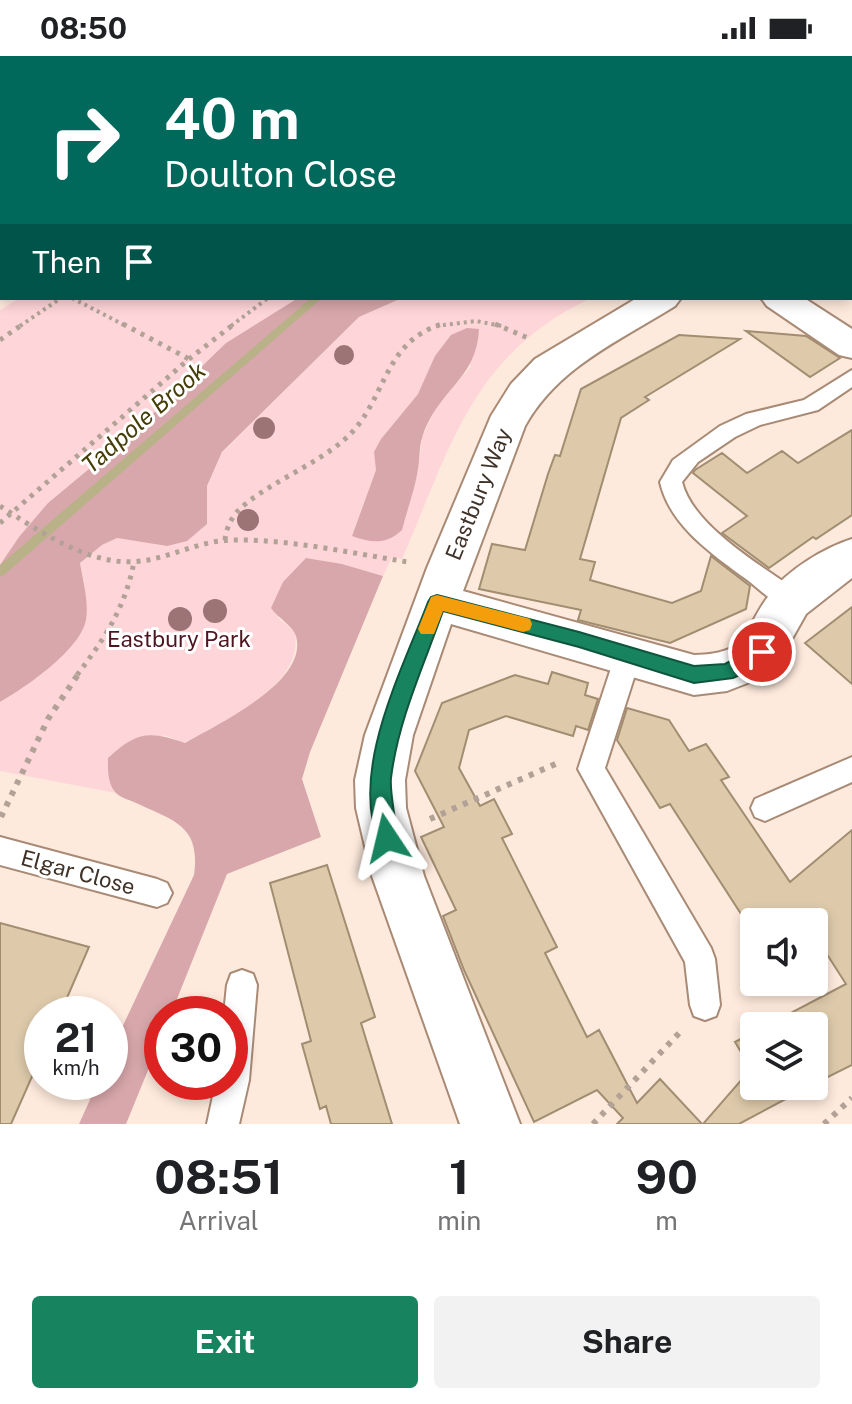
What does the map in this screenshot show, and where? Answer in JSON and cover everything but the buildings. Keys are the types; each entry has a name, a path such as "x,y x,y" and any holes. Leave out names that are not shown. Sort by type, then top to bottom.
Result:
{"street":[{"name":"Eastbury Way","path":"490,1124 398,876 387,838 380,780 389,735 505,426 524,393 548,368 660,300"},
{"path":"782,300 852,346"},
{"path":"443,585 579,639 694,675 726,672 753,660 762,652 781,612 791,600 852,556"}],"lane":[{"path":"791,600 700,529 684,513 674,495 671,481 674,471 688,458 744,423 813,404 852,377"},
{"path":"628,656 591,769 700,959 705,1005"},
{"path":"765,808 852,769"},
{"name":"Elgar Close","path":"0,851 157,893"},
{"path":"223,1124 235,1067 242,985"}],"path":[{"path":"0,340 58,300"},
{"path":"76,300 189,359"},
{"path":"0,523 189,359 265,300"},
{"path":"225,540 226,530 237,512 350,435 397,354 425,331 467,320 496,323 533,341"},
{"path":"0,506 83,550 115,560 134,562 225,540 269,542 443,585"},
{"path":"0,820 57,703 95,655 123,611 134,562"},
{"path":"387,838 598,745"},
{"path":"593,1124 705,1005"},
{"path":"824,1124 852,1098"}],"green space":[{"path":"17,300 295,300 226,343 137,429 48,503 0,565 0,310"},
{"name":"Eastbury Park","path":"397,300 587,300 550,321 518,347 491,376 452,442 402,559 392,557 383,576 306,558 278,618 295,632 294,652 287,669 275,685 258,700 184,743 164,735 109,778 116,793 0,771 0,702 11,696 85,588 80,563 102,545 117,538 166,546 207,524 207,486 222,453 359,317","holes":["451,335 471,366 434,411 422,438 418,472 352,535 376,470 381,439 418,394"]}],"shaded area":[{"path":"295,300 397,300 359,317 222,452 207,486 207,524 187,541 167,546 117,538 102,545 80,563 87,606 82,632 50,667 0,702 0,565 48,503 137,429 226,343"},
{"path":"467,328 479,329 477,346 464,374 428,422 402,530 378,541 352,536 376,470 374,452 381,439 418,394 435,356 451,335"},
{"path":"306,558 383,576 310,752 302,779 321,837 227,874 178,996 144,996 144,1080 126,1124 79,1124 90,1100 128,1100 128,1015 194,875 195,858 189,835 172,820 117,794 110,782 108,758 135,738 144,736 162,736 185,743 238,713 275,685 289,669 296,653 296,636 271,608 283,582"}],"waterway":[{"name":"Tadpole Brook","path":"0,572 315,300"}],"slow traffic":[{"path":"427,629 437,602 523,624"}],"route":[{"path":"387,838 380,780 389,735 437,602 579,639 694,675 710,675 741,667 762,652"}]}
